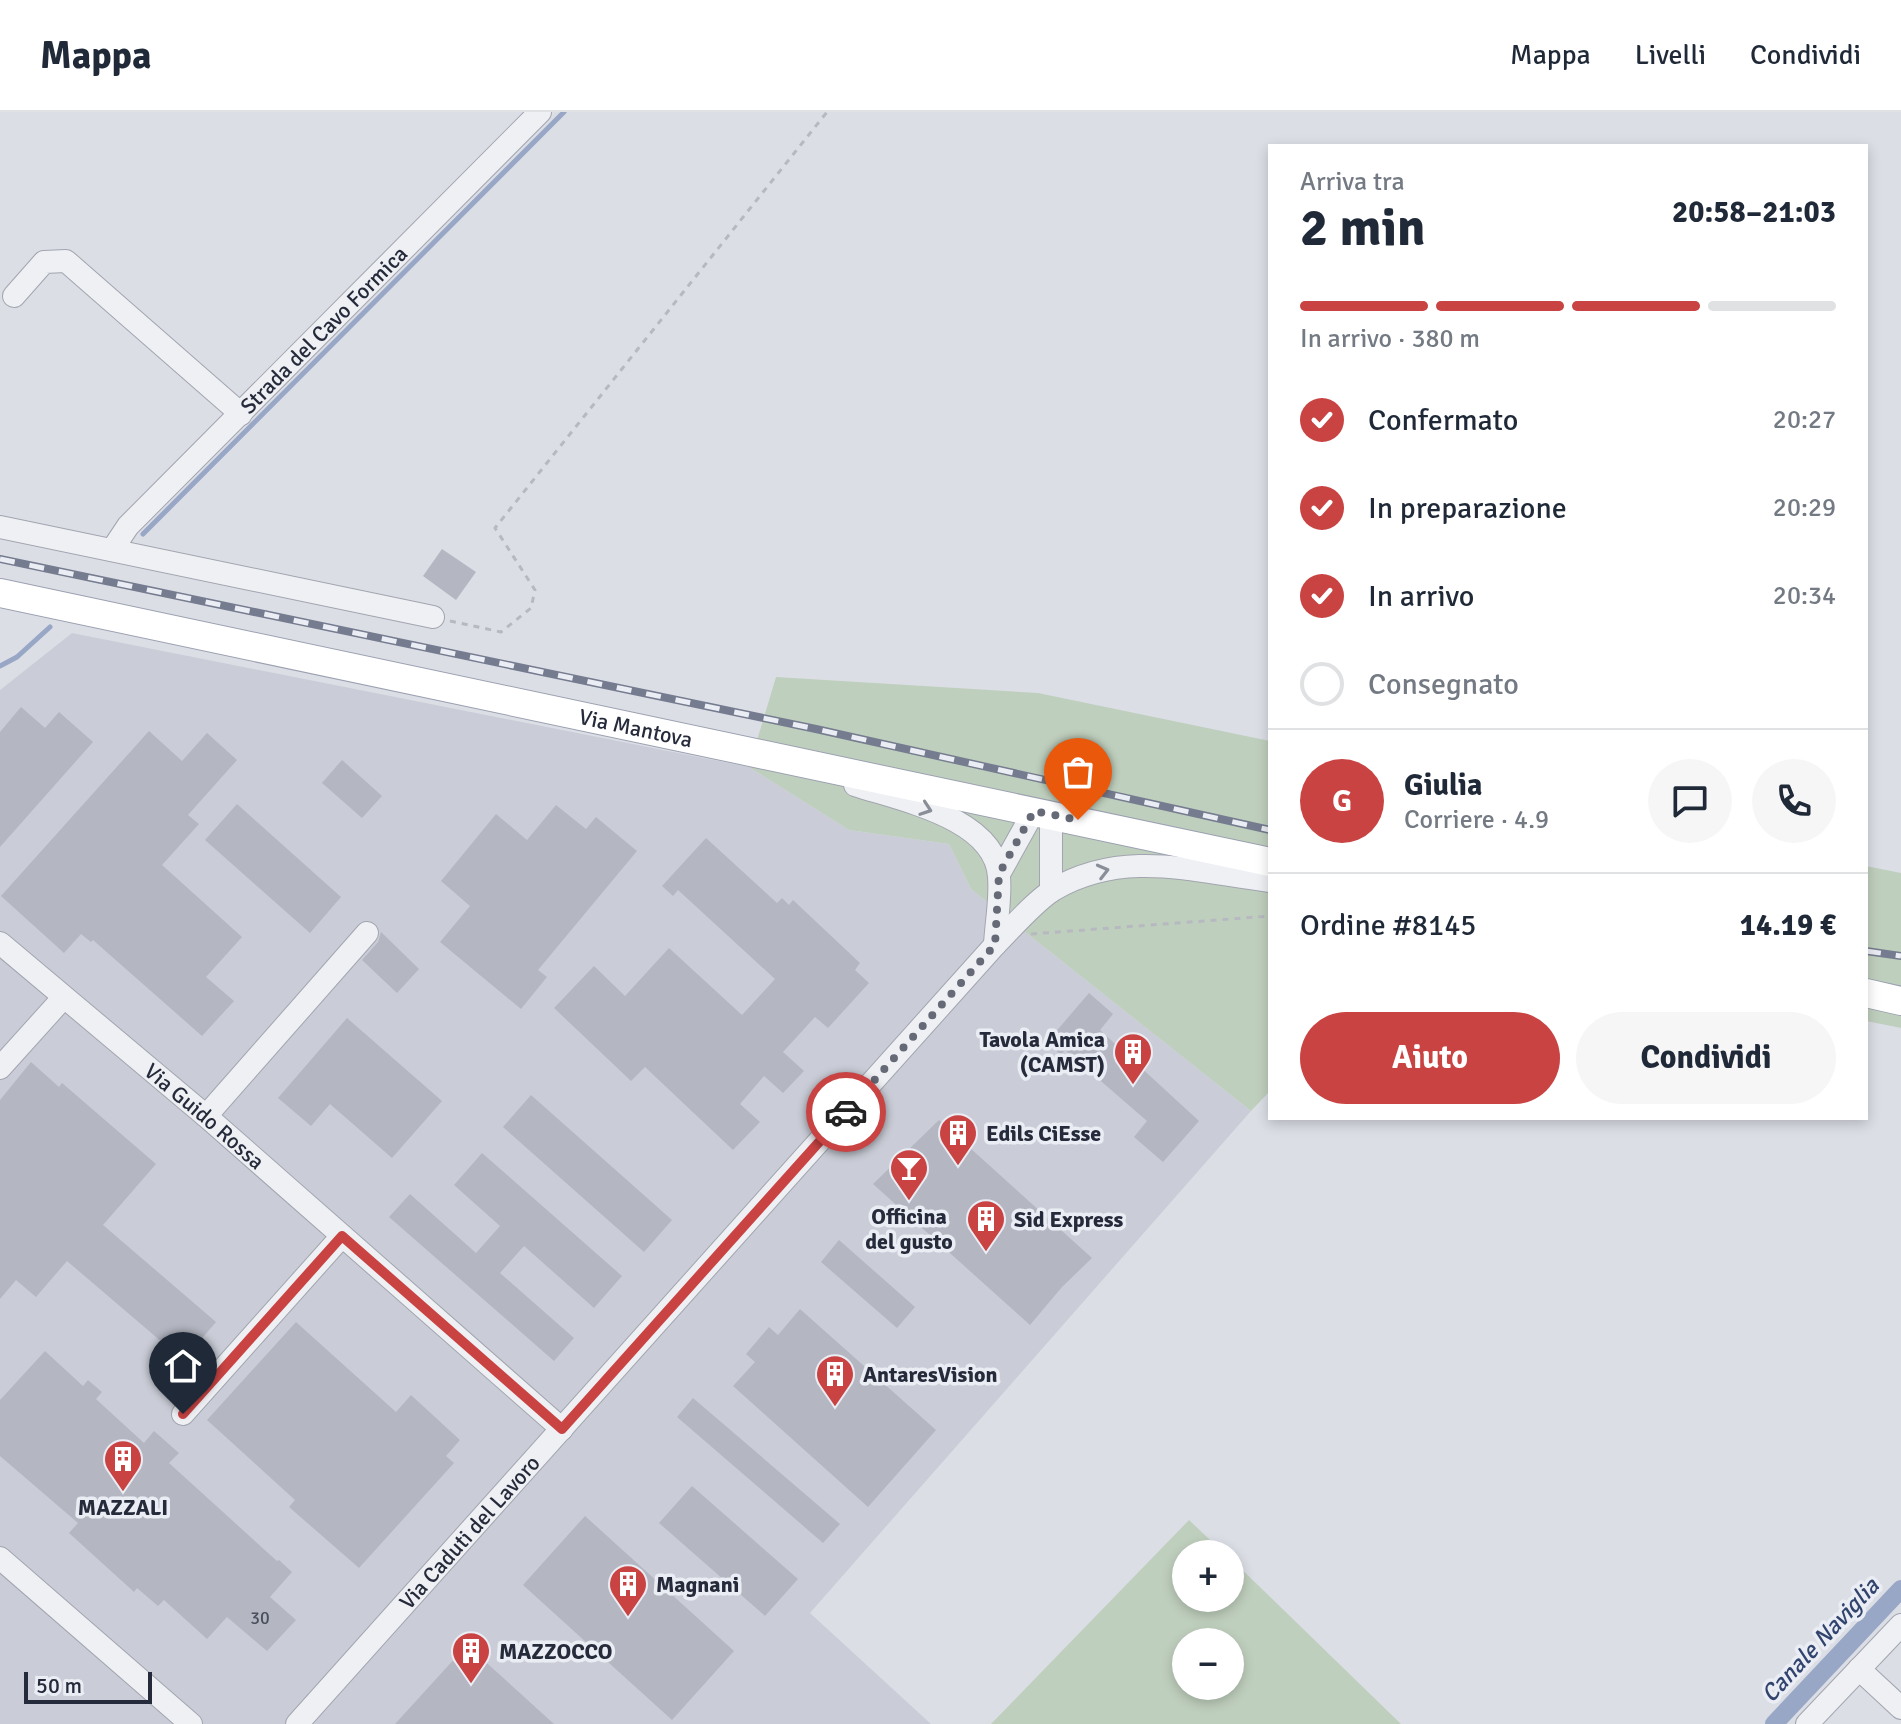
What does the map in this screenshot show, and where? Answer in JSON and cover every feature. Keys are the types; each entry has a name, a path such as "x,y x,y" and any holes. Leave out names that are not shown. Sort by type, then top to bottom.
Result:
{"main road":[{"name":"Via Mantova","path":"0,593 1268,862"},
{"path":"1868,993 1901,1001"}],"street":[{"name":"Strada del Cavo Formica","path":"112,550 128,526 540,112"},
{"path":"14,296 44,262 66,261 241,414"},
{"path":"0,527 433,617"},
{"path":"773,757 943,815 969,827 991,851 999,874 999,941"},
{"path":"999,874 1042,812"},
{"path":"1042,812 1051,891"},
{"name":"Via Caduti del Lavoro","path":"297,1724 999,941 1051,891 1089,874 1120,866 1156,864 1268,881"},
{"path":"206,1116 367,933"},
{"name":"Via Guido Rossa","path":"0,943 206,1116 562,1429"},
{"path":"0,1068 63,998"},
{"path":"183,1414 342,1236"},
{"path":"0,1558 191,1724"},
{"path":"1807,1724 1901,1625"},
{"path":"1859,1669 1901,1708"}],"path":[{"path":"433,617 501,632 531,608 535,590 495,528 827,112"},
{"path":"999,941 1268,916"}],"shaded area":[{"path":"72,633 749,767 849,830 949,844 971,889 1251,1111 810,1613 931,1724 0,1724 0,690"}],"green space":[{"path":"776,677 1038,693 1268,741 1268,1093 1251,1111 971,889 949,844 849,830 749,767"},
{"path":"1868,866 1901,873 1901,1028 1868,1021"},
{"path":"1189,1520 1210,1540 1172,1540 1172,1612 1244,1612 1244,1572 1401,1724 991,1724"}],"building":[{"path":"442,549 476,572 456,600 423,576"},
{"path":"21,707 45,728 59,712 93,742 0,847 0,732"},
{"path":"149,731 182,761 207,733 237,760 188,815 199,824 162,865 242,937 206,977 234,1001 202,1036 93,940 91,942 81,934 64,953 1,896"},
{"path":"342,760 382,796 362,818 322,783"},
{"path":"237,804 341,897 310,933 205,840"},
{"path":"556,805 586,829 596,817 637,851 538,970 547,977 521,1009 440,942 470,906 441,881 496,814 527,840"},
{"path":"706,838 777,903 782,898 789,905 793,900 860,963 855,970 869,983 828,1028 815,1017 783,1052 804,1071 783,1093 764,1076 740,1104 760,1122 733,1150 645,1067 631,1081 554,1008 594,966 625,996 669,948 742,1015 775,979 678,890 673,896 662,886"},
{"path":"381,932 419,969 397,993 362,960 378,942"},
{"name":"Tavola Amica (CAMST)","path":"1089,993 1113,1014 1100,1030 1199,1121 1163,1162 1134,1137 1147,1121 1065,1050 1061,1055 1047,1042"},
{"path":"347,1018 442,1101 392,1158 330,1104 311,1126 278,1098"},
{"path":"31,1062 59,1087 62,1083 156,1164 103,1225 216,1322 183,1360 67,1261 36,1297 16,1280 0,1299 0,1100"},
{"path":"531,1095 672,1220 644,1252 503,1127"},
{"path":"939,1120 1092,1258 1030,1325 873,1184"},
{"path":"482,1153 622,1276 594,1308 524,1246 500,1273 574,1338 554,1361 389,1217 410,1194 476,1253 500,1226 454,1185"},
{"path":"839,1240 915,1307 897,1328 821,1262"},
{"name":"AntaresVision","path":"800,1309 936,1430 868,1507 733,1386 755,1362 746,1354 769,1327 778,1335"},
{"path":"296,1322 396,1412 411,1395 460,1440 446,1456 454,1463 359,1568 289,1507 295,1500 207,1420"},
{"name":"MAZZALI","path":"45,1351 83,1386 88,1380 102,1392 96,1399 144,1443 154,1431 179,1453 169,1463 292,1572 270,1597 296,1620 267,1651 227,1617 207,1639 164,1600 158,1606 137,1588 134,1592 69,1533 78,1523 0,1456 0,1400"},
{"path":"693,1398 840,1524 823,1543 677,1417"},
{"path":"692,1486 798,1579 765,1616 659,1523"},
{"name":"Magnani","path":"585,1516 734,1651 672,1720 523,1585"},
{"name":"MAZZOCCO","path":"467,1645 554,1724 395,1724"}],"waterway":[{"path":"143,534 564,112"},
{"path":"0,666 17,657 50,627"},
{"name":"Canale Naviglia","path":"1774,1724 1901,1589"}],"railway":[{"path":"0,559 816,729 1268,830"},
{"path":"1868,951 1901,956"}],"way so far":[{"path":"846,1112 995,945 999,874 1034,811 1078,820"}],"place":[{"name":"Tavola Amica (CAMST)","path":"1133,1086"},
{"name":"Edils CiEsse","path":"958,1167"},
{"name":"Officina del gusto","path":"909,1202"},
{"name":"Sid Express","path":"986,1253"},
{"name":"AntaresVision","path":"835,1408"},
{"name":"MAZZALI","path":"123,1493"},
{"name":"Magnani","path":"628,1618"},
{"name":"MAZZOCCO","path":"471,1685"}],"route":[{"path":"183,1414 342,1236 562,1429 846,1112"}]}
